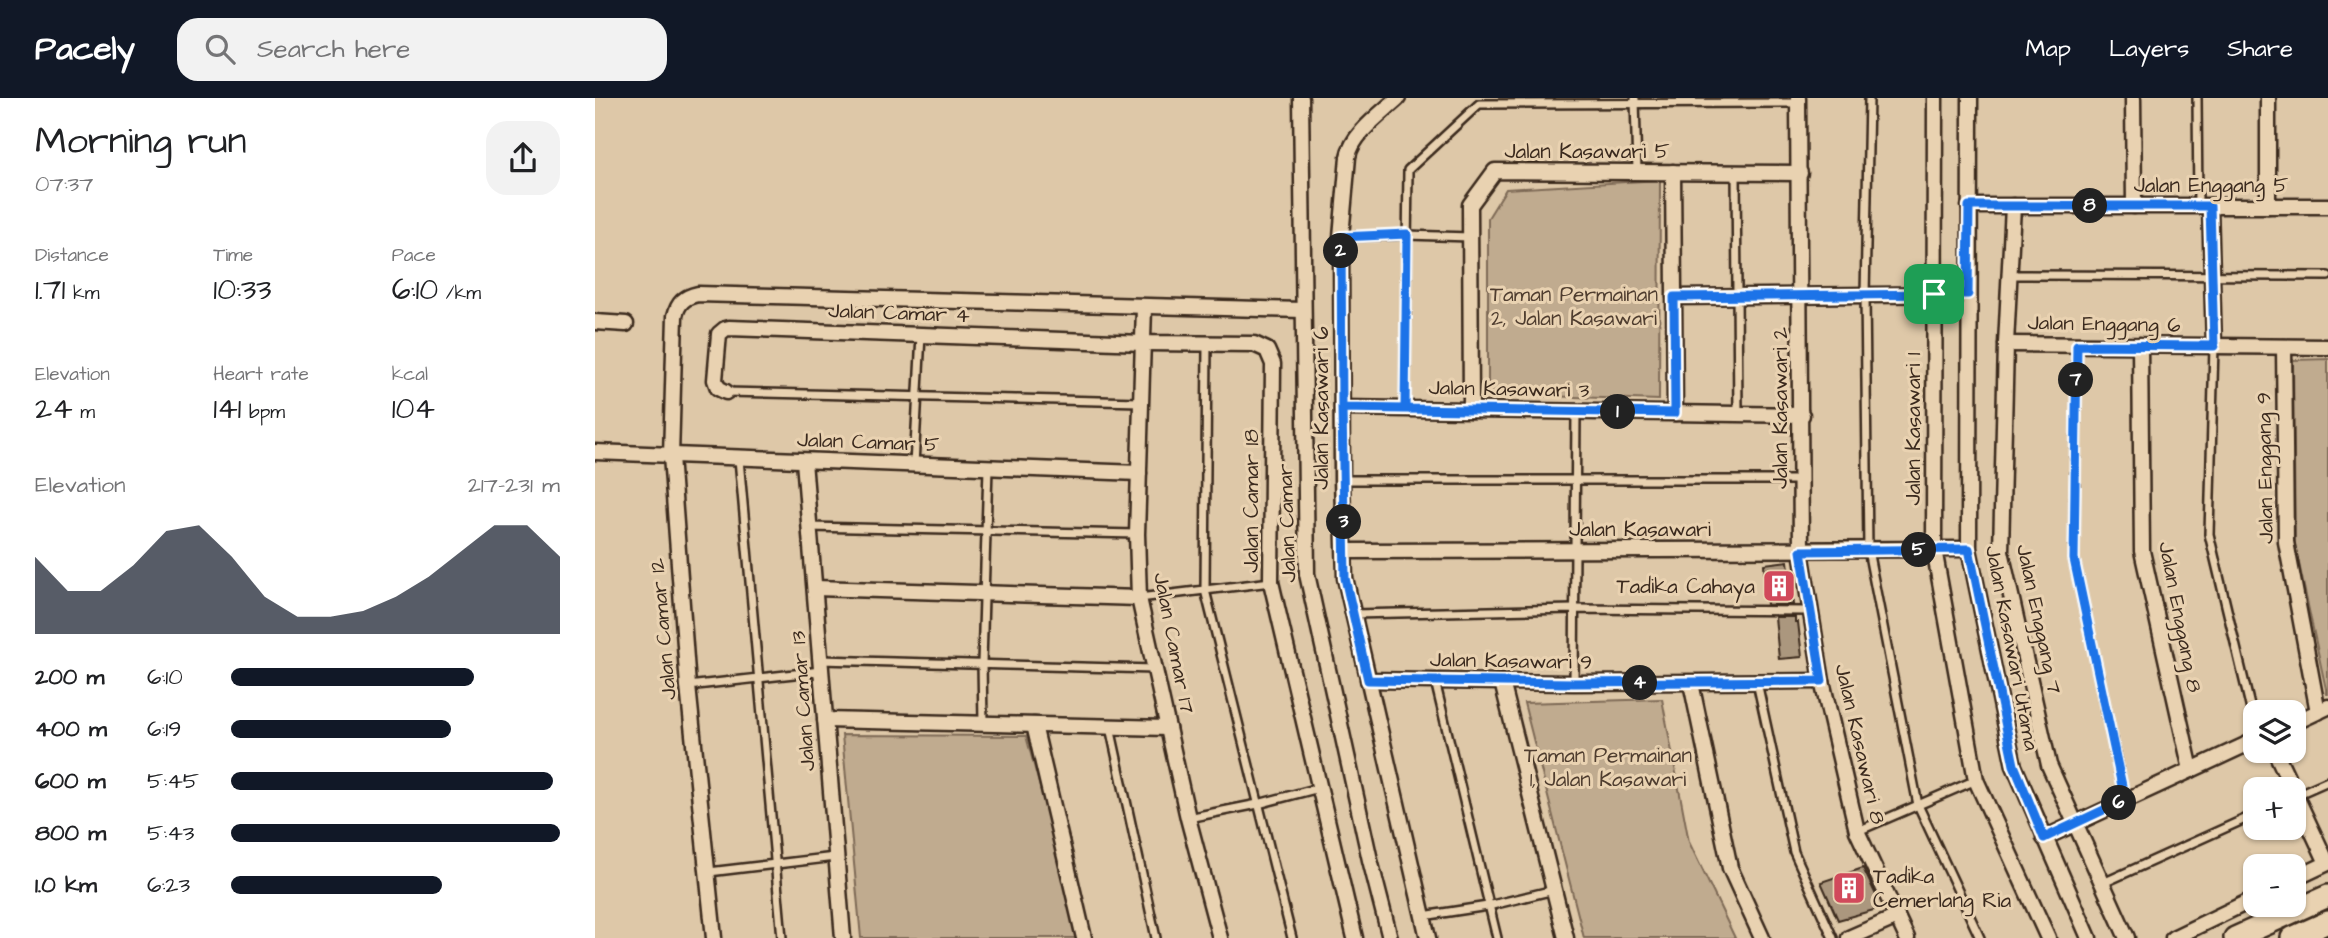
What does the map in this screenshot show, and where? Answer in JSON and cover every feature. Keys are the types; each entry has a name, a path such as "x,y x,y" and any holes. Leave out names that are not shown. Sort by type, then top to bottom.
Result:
{"street":[{"name":"Jalan Camar","path":"1301,98 1307,574 1370,860 1390,938"},
{"name":"Jalan Kasawari 6","path":"1398,98 1356,139 1349,150 1341,237 1345,578 1428,938"},
{"name":"Jalan Kasawari 1","path":"1935,98 1934,550 1976,780 2048,938"},
{"name":"Jalan Kasawari Utama","path":"1970,98 1969,549 2014,765 2089,938"},
{"path":"2133,98 2134,206"},
{"path":"2268,98 2268,206"},
{"name":"Jalan Kasawari 2","path":"1798,100 1801,551"},
{"name":"Jalan Kasawari 5","path":"1471,410 1470,205 1495,172 1800,173"},
{"path":"1673,172 1675,413"},
{"name":"Jalan Enggang 5","path":"1969,206 2328,206"},
{"name":"Jalan Enggang 7","path":"2013,206 2005,344 2001,551 2049,765 2127,938"},
{"path":"2204,206 2212,275 2214,346"},
{"path":"1674,297 1968,294"},
{"name":"Jalan Camar 12","path":"714,938 688,685 671,456 677,307 682,300 698,295 1144,307"},
{"path":"1144,307 1303,310"},
{"name":"Jalan Camar 17","path":"1144,307 1136,534 1139,598 1188,818 1220,938"},
{"path":"595,322 626,324"},
{"name":"Jalan Camar 4","path":"726,392 718,388 716,380 718,338 725,329 1143,343"},
{"name":"Jalan Camar 18","path":"1143,343 1254,344 1268,350 1272,356 1271,582 1355,938"},
{"name":"Jalan Enggang 6","path":"2005,344 2328,347"},
{"name":"Jalan Enggang 8","path":"2140,345 2142,551 2191,770"},
{"name":"Jalan Enggang 9","path":"2284,347 2285,542 2323,710"},
{"name":"Jalan Kasawari 3","path":"1342,408 1801,415"},
{"name":"Jalan Camar 5","path":"595,452 1139,473"},
{"name":"Jalan Camar 13","path":"804,461 843,938"},
{"name":"Jalan Kasawari","path":"1345,551 1969,549"},
{"name":"Jalan Kasawari 8","path":"1801,551 1822,681 1857,831 1907,938"},
{"path":"815,588 1139,598"},
{"name":"Jalan Kasawari 9","path":"1368,680 1574,683 1822,681"},
{"path":"1502,682 1566,938"},
{"path":"1691,683 1730,868 1762,938"},
{"path":"2306,718 2323,710"},
{"path":"825,720 1168,728"},
{"path":"1034,724 1084,938"},
{"path":"2044,838 2243,746"},
{"path":"2306,818 2328,863 2306,873"},
{"path":"2235,938 2328,896"},
{"path":"2173,938 2243,904"},
{"path":"1849,938 1897,916"},
{"path":"2292,938 2328,922"}],"lane":[{"path":"1868,98 1865,295 1868,550 1919,805 1980,938"},
{"path":"2197,98 2204,206"},
{"path":"1635,100 1637,172"},
{"path":"1405,409 1408,170 1479,104 1798,100"},
{"path":"1736,173 1738,414"},
{"path":"1341,237 1407,234 1470,237"},
{"path":"2009,275 2328,276"},
{"path":"913,465 921,334"},
{"path":"1207,343 1205,590 1291,938"},
{"path":"2077,345 2074,559 2125,800"},
{"path":"2214,346 2209,534 2249,700"},
{"path":"726,392 1140,402"},
{"path":"1574,683 1576,412"},
{"path":"739,459 782,938"},
{"path":"983,723 982,663 988,468"},
{"path":"1342,480 1801,480"},
{"path":"809,527 1136,534"},
{"path":"1139,598 1271,582"},
{"path":"1353,614 1574,609 1809,611"},
{"path":"688,685 758,678 821,665 982,663 1154,669"},
{"path":"1435,681 1497,938"},
{"path":"1757,682 1794,852 1833,938"},
{"path":"1110,726 1156,938"},
{"path":"1857,831 1976,780"},
{"path":"2306,789 2328,781"},
{"path":"1188,818 1319,788"},
{"path":"2101,884 2243,820"},
{"path":"709,872 835,857"},
{"path":"1423,916 1488,906 1554,890"}],"green space":[{"name":"Taman Permainan 2, Jalan Kasawari","path":"1660,180 1659,400 1488,394 1488,218 1506,189"},
{"path":"2328,359 2327,694 2295,545 2293,360"},
{"name":"Taman Permainan 1, Jalan Kasawari","path":"1662,699 1689,842 1735,938 1584,938 1524,703"},
{"path":"842,735 1026,736 1081,938 861,938"}],"building":[{"name":"Tadika Cahaya","path":"1788,561 1793,605 1767,605 1764,564"},
{"name":"Tadika Cahaya","path":"1775,617 1795,617 1802,657 1779,659"},
{"name":"Tadika Cemerlang Ria","path":"1863,868 1877,897 1874,910 1838,920 1821,882"}],"place":[{"name":"Tadika Cahaya","path":"1779,586"},
{"name":"Tadika Cemerlang Ria","path":"1849,888"}],"route":[{"path":"1934,294 1674,297 1675,413 1342,408 1341,237 1407,234 1405,409 1342,408 1345,578 1368,680 1574,683 1822,681 1801,551 1969,549 2014,765 2044,838 2125,800 2074,559 2077,345 2214,346 2210,206 1969,206 1968,294 1934,294"}]}
